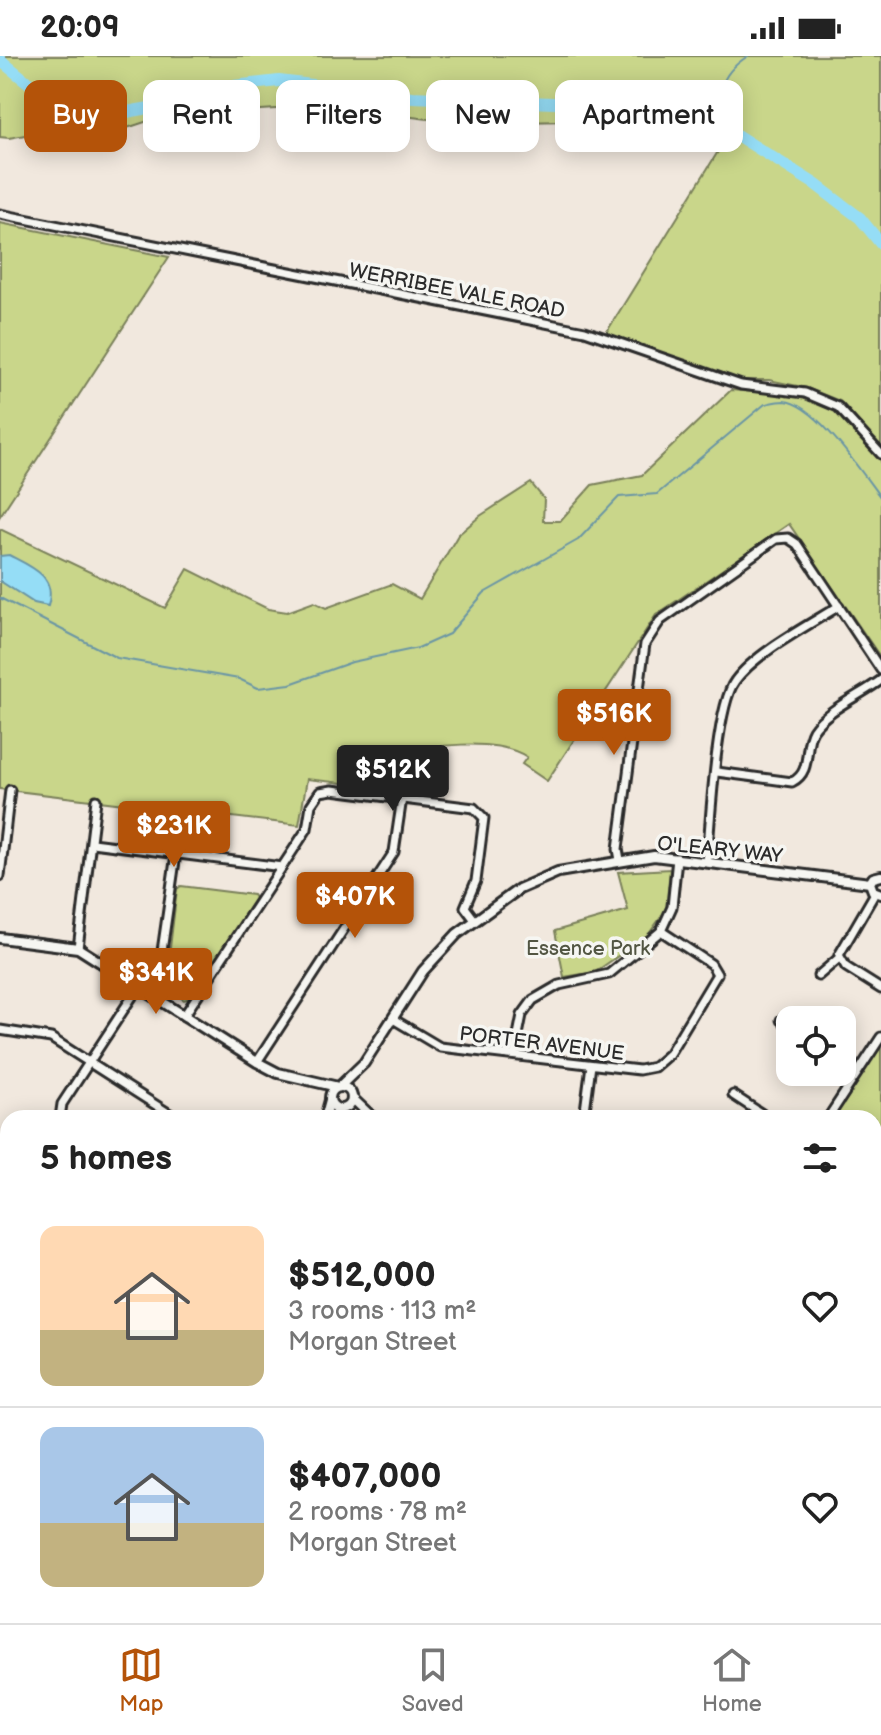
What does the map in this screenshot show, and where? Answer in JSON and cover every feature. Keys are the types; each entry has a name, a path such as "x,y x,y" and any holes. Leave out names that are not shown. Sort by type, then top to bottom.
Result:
{"street":[{"name":"WERRIBEE VALE ROAD","path":"0,214 585,331 741,385 805,393 838,407 881,454"},
{"path":"620,860 618,849 642,654 660,621 783,537 797,544 881,670"},
{"path":"707,862 726,700 737,677 839,606"},
{"path":"717,772 792,782 799,779 805,770 809,738 818,723 881,680"},
{"path":"0,876 10,790"},
{"path":"184,1016 307,829 311,805 320,792 402,798 474,808 481,812 484,818 476,881 465,907 474,919"},
{"path":"257,1062 394,852 402,798"},
{"path":"78,948 96,800"},
{"path":"92,843 282,867"},
{"path":"61,1110 62,1104 164,945 176,854"},
{"path":"514,1055 522,1015 533,1000 559,985 609,974 661,931 672,907 677,858"},
{"name":"O'LEARY WAY","path":"364,1063 423,971 474,919 519,889 558,872 620,860 677,858 870,883"},
{"path":"818,976 839,958 841,947 878,893 870,883 873,878 881,876"},
{"name":"PORTER AVENUE","path":"393,1019 440,1047 639,1070 654,1067 669,1054 715,983 717,974 711,964 661,931"},
{"path":"0,938 78,948 257,1062 278,1073 346,1088 365,1110"},
{"path":"839,958 846,967 881,989"},
{"path":"0,1030 51,1038 164,1110"},
{"path":"833,1110 881,1037"},
{"path":"329,1110 330,1099 364,1063"},
{"path":"343,1109 352,1098 364,1063"},
{"path":"585,1110 591,1065"},
{"path":"312,1081 346,1110"},
{"path":"733,1095 756,1110"}],"green space":[{"path":"0,56 881,56 881,447 840,401 807,388 769,380 739,380 606,333 718,152 743,152 743,80 555,80 555,121 539,122 539,80 426,80 426,119 410,117 410,80 276,80 276,109 260,110 260,80 143,80 143,123 127,128 127,80 24,80 24,135 0,137"},
{"path":"0,223 169,257 0,516"},
{"path":"731,390 804,396 836,409 881,460 881,658 789,524 656,615 547,781 522,764 527,757 498,747 462,745 408,751 393,754 388,788 307,779 299,825 0,789 0,529 165,608 188,569 268,609 287,612 314,602 326,608 392,584 420,599 458,535 480,516 531,483 544,499 543,521 560,521 592,485 642,475"},
{"name":"Essence Park","path":"670,869 666,910 648,935 595,972 564,977 555,931 628,910 618,872"},
{"path":"181,886 253,895 255,898 190,998 184,1000 154,980 153,974 170,948 177,889"},
{"path":"881,1046 881,1110 839,1110"}],"water":[{"path":"9,555 34,568 46,580 50,596 48,606 34,603 0,581 0,556"}],"waterway":[{"path":"725,80 729,72 748,56"},
{"path":"0,60 64,111 104,116 155,107 224,87 279,81 412,97 695,109 815,184 860,218 881,244"},
{"path":"0,598 117,658 239,679 258,688 290,684 352,662 418,648 449,634 484,593 578,540 619,497 657,494 765,404 784,401 810,414 837,441 881,498"}]}
